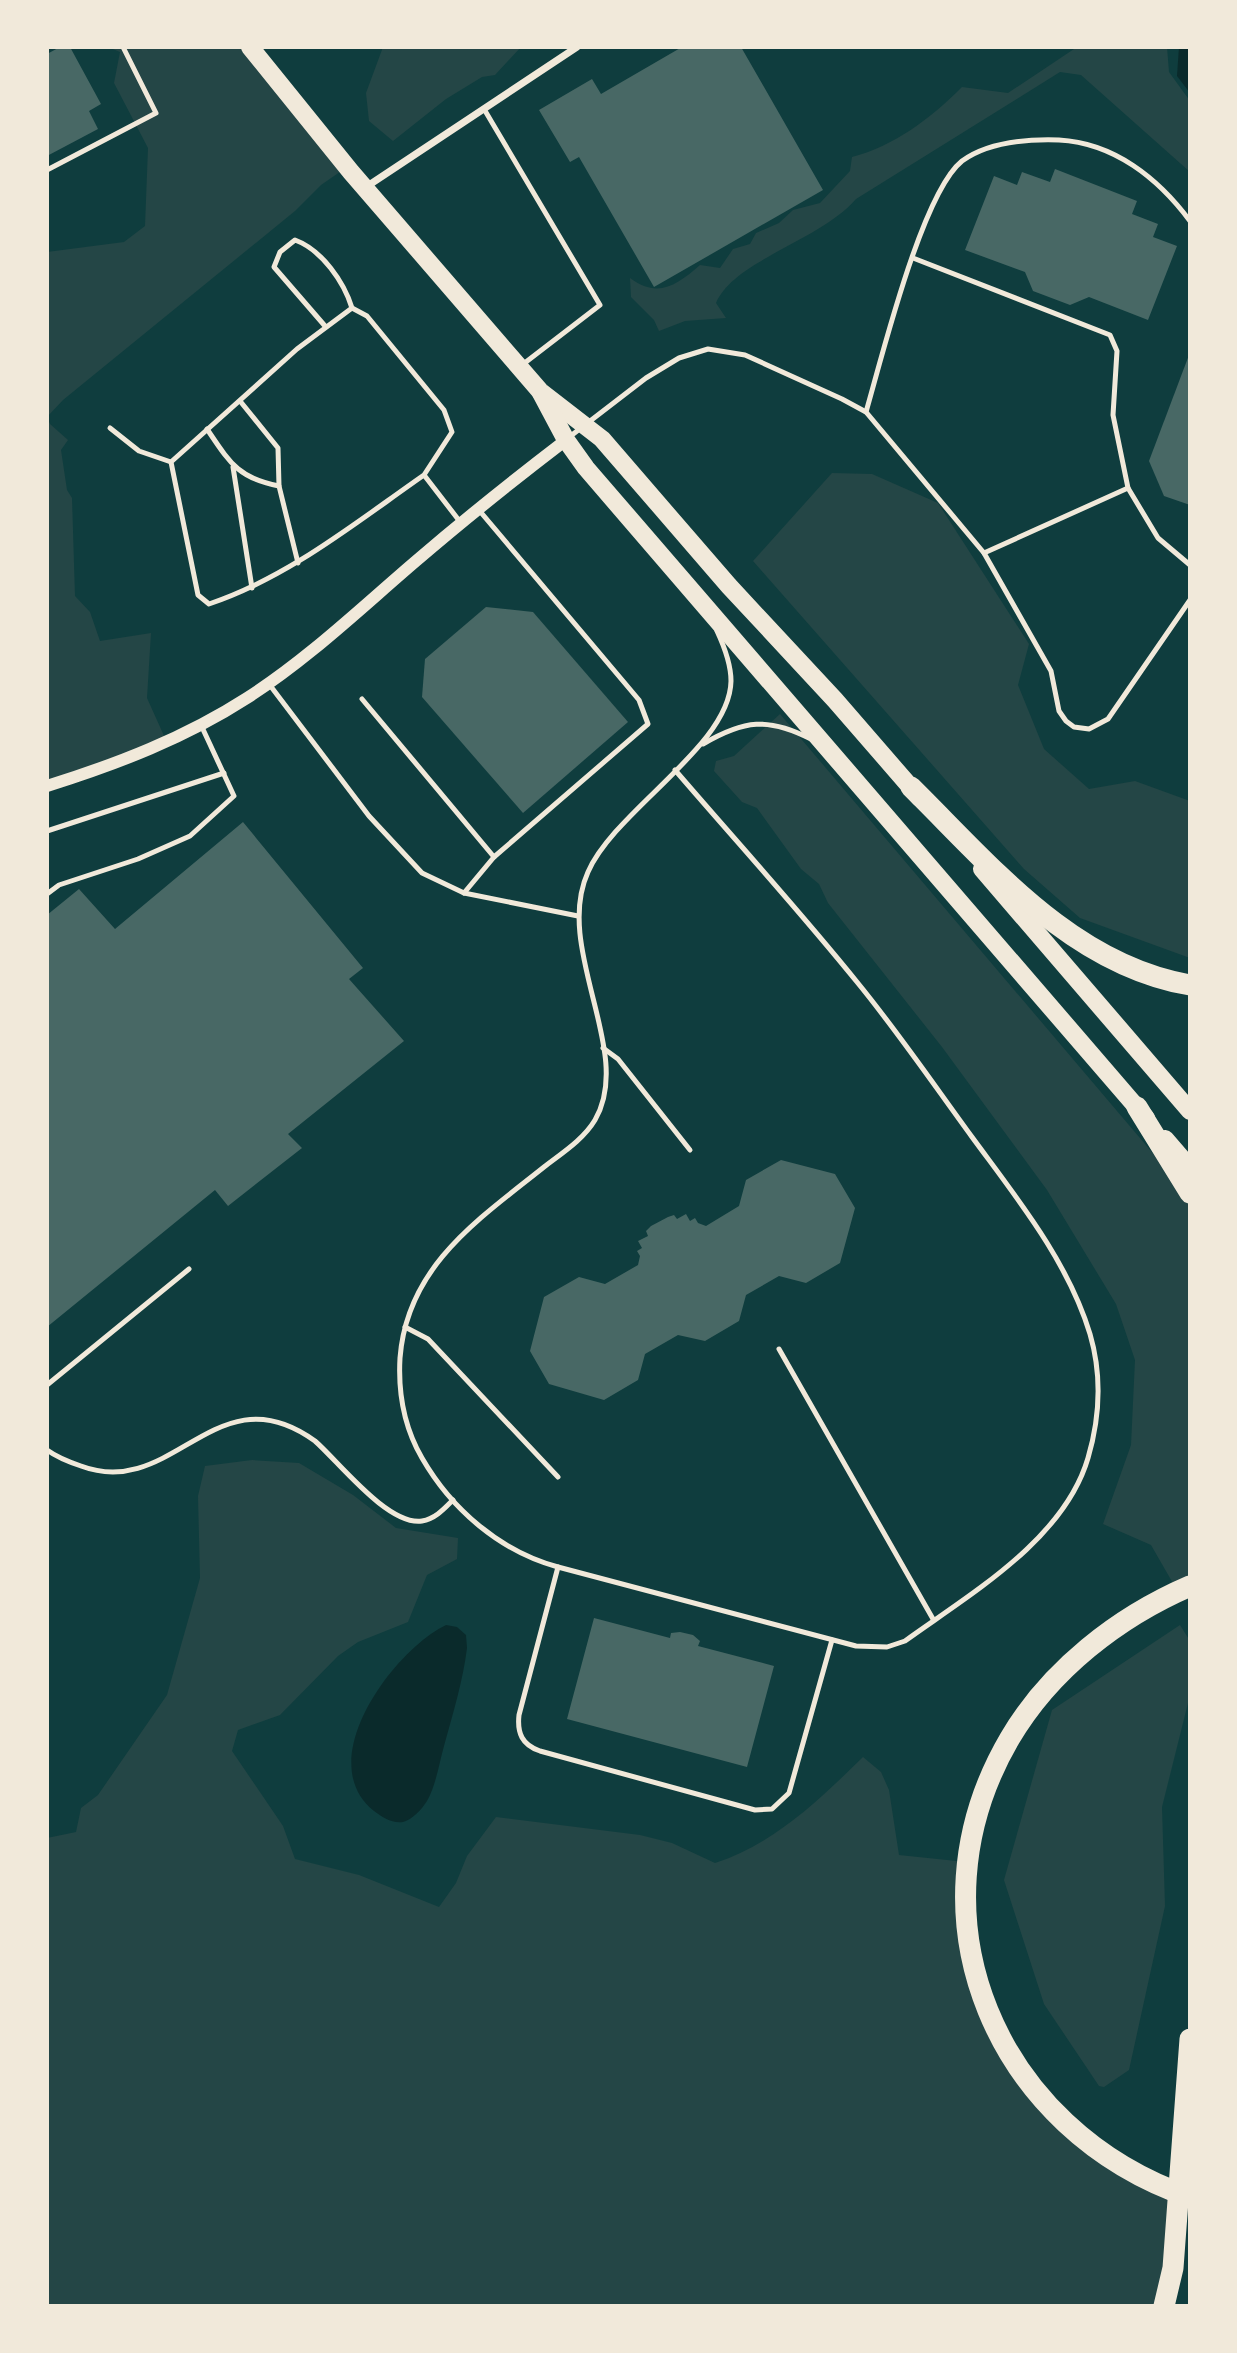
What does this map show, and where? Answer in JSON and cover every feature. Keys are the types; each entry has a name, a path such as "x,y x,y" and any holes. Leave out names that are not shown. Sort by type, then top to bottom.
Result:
{"highway":[{"path":"911,787 1057,925 1128,965 1190,985"},
{"path":"1138,1107 1190,1193"},
{"path":"1190,1586 1147,1607 1105,1636 1056,1679 1023,1717 999,1757 980,1806 969,1859 967,1905 972,1953 984,2001 1001,2041 1028,2084 1062,2123 1102,2155 1146,2180 1190,2197"},
{"path":"1164,2306 1172,2268 1190,2039"}],"main road":[{"path":"250,47 366,188 540,391 587,425 911,787 1190,1111"},
{"path":"540,391 566,440 703,605 832,750 1190,1168"}],"street":[{"path":"366,188 578,47"},
{"path":"47,786 110,766 201,724 269,683 365,608 461,523 566,440"}],"lane":[{"path":"47,170 156,113 123,47"},
{"path":"484,109 600,305 519,367"},
{"path":"866,412 912,258 933,208 954,168 976,153 1023,141 1054,140 1092,145 1130,163 1164,190 1190,221"},
{"path":"171,462 198,595 209,604 252,588 298,563 424,475 452,432 444,410 367,316 352,308 345,286 308,245 295,240 280,252 274,267 325,327"},
{"path":"912,258 1110,335 1117,351 1113,415 1128,488 1158,538 1190,565"},
{"path":"171,462 325,327 352,308"},
{"path":"566,440 646,378 679,358 708,349 732,351 758,360 866,412 984,553 1051,671 1059,711 1066,721 1082,729 1097,727 1108,719 1190,600"},
{"path":"240,401 278,448 279,486 298,563"},
{"path":"110,428 139,451 171,462"},
{"path":"208,429 233,467 255,482 279,486"},
{"path":"233,467 252,588"},
{"path":"424,475 461,523"},
{"path":"984,553 1128,488"},
{"path":"464,893 494,857 648,724 639,700 478,509"},
{"path":"675,770 856,981 898,1035 1035,1225 1069,1284 1089,1330 1097,1367 1098,1405 1088,1460 1072,1496 1034,1542 905,1641 887,1647 866,1648 832,1640 558,1567 507,1546 453,1500 426,1464 407,1423 400,1378 405,1327 422,1282 454,1241 589,1128 600,1110 606,1069 592,1005 578,915 582,885 597,854 675,770 700,746 726,701 731,681 721,640 703,605"},
{"path":"269,683 369,816 422,873 464,893 578,915"},
{"path":"362,699 494,857"},
{"path":"700,746 734,729 765,722 790,729 832,750"},
{"path":"47,894 60,885 138,859 190,836 234,796 201,724"},
{"path":"47,831 224,773"},
{"path":"603,1048 618,1059 690,1150"},
{"path":"47,1385 190,1269"},
{"path":"405,1327 428,1339 558,1477"},
{"path":"779,1349 933,1619"},
{"path":"47,1450 57,1458 91,1470 121,1474 147,1466 224,1425 247,1419 269,1419 300,1430 315,1441 399,1518 420,1521 432,1518 453,1500"},
{"path":"558,1567 519,1715 518,1730 525,1744 540,1751 755,1810 772,1809 789,1793 832,1640"}],"shaded area":[{"path":"108,47 254,47 347,167 321,185 295,211 63,400 47,417 47,252 124,242 145,226 148,148 114,83 120,52"},
{"path":"383,47 521,47 495,75 482,77 446,99 393,141 369,121 366,93"},
{"path":"1077,47 1167,47 1169,72 1190,101 1190,172 1081,75 1060,72 856,199 821,227 740,275 726,288 716,303 726,318 685,321 659,331 654,320 631,297 630,278 650,288 667,287 700,265 720,268 733,249 750,244 756,233 779,223 793,210 820,203 850,171 852,157 882,146 911,130 962,87 1008,93"},
{"path":"1179,47 1190,47 1190,93 1177,76"},
{"path":"47,417 50,424 68,440 61,450 67,490 72,498 75,596 90,612 100,641 151,633 147,698 165,738 47,783"},
{"path":"832,473 872,474 938,503 1029,644 1018,685 1044,749 1089,789 1135,781 1190,801 1190,958 1080,918 1024,869 753,561"},
{"path":"780,714 1190,1197 1190,1588 1178,1592 1151,1545 1103,1524 1131,1445 1135,1360 1116,1304 1047,1190 942,1047 828,903 819,884 801,869 757,808 742,802 714,771 716,761 734,756"},
{"path":"252,1460 299,1463 353,1495 396,1528 458,1538 457,1559 427,1575 408,1622 358,1642 338,1656 280,1715 238,1730 232,1751 283,1826 295,1859 359,1875 439,1907 456,1883 467,1856 496,1817 640,1835 672,1843 715,1863 757,1844 795,1819 863,1757 881,1772 889,1790 899,1855 966,1862 962,1888 1014,2073 1175,2198 1165,2306 47,2306 47,1838 76,1832 81,1808 98,1795 167,1695 200,1578 198,1496 205,1466"},
{"path":"446,1625 457,1627 466,1635 467,1648 437,1774 430,1795 420,1811 406,1821 392,1821 374,1811 357,1790 351,1764 355,1737 367,1709 384,1682 425,1638"},
{"path":"1180,1625 1190,1641 1190,1695 1162,1807 1165,1906 1129,2070 1104,2087 1099,2086 1044,2004 1004,1880 1052,1710"}],"building":[{"path":"60,47 70,47 101,104 89,111 98,129 47,156 47,54"},
{"path":"682,47 741,47 823,190 654,287 579,157 570,162 539,110 592,79 601,94"},
{"path":"1055,169 1137,201 1132,214 1158,224 1153,237 1177,246 1148,320 1089,297 1070,305 1033,291 1025,272 965,250 994,176 1017,185 1022,172 1050,182"},
{"path":"1189,355 1190,505 1164,496 1149,461"},
{"path":"486,607 533,612 628,722 523,813 422,697 425,659"},
{"path":"243,822 363,968 349,979 404,1041 288,1134 302,1148 228,1206 215,1190 47,1327 47,915 79,889 115,929"},
{"path":"781,1160 835,1174 855,1208 840,1263 806,1283 779,1276 746,1295 739,1321 705,1341 678,1335 645,1354 638,1380 604,1400 549,1384 530,1351 544,1297 579,1277 605,1284 638,1265 640,1256 637,1251 642,1248 638,1241 648,1236 646,1231 651,1226 668,1217 674,1215 677,1219 686,1214 690,1221 695,1218 698,1223 706,1226 739,1206 746,1180"},
{"path":"594,1618 670,1638 671,1633 693,1635 700,1641 698,1646 774,1666 747,1767 567,1719"}]}
